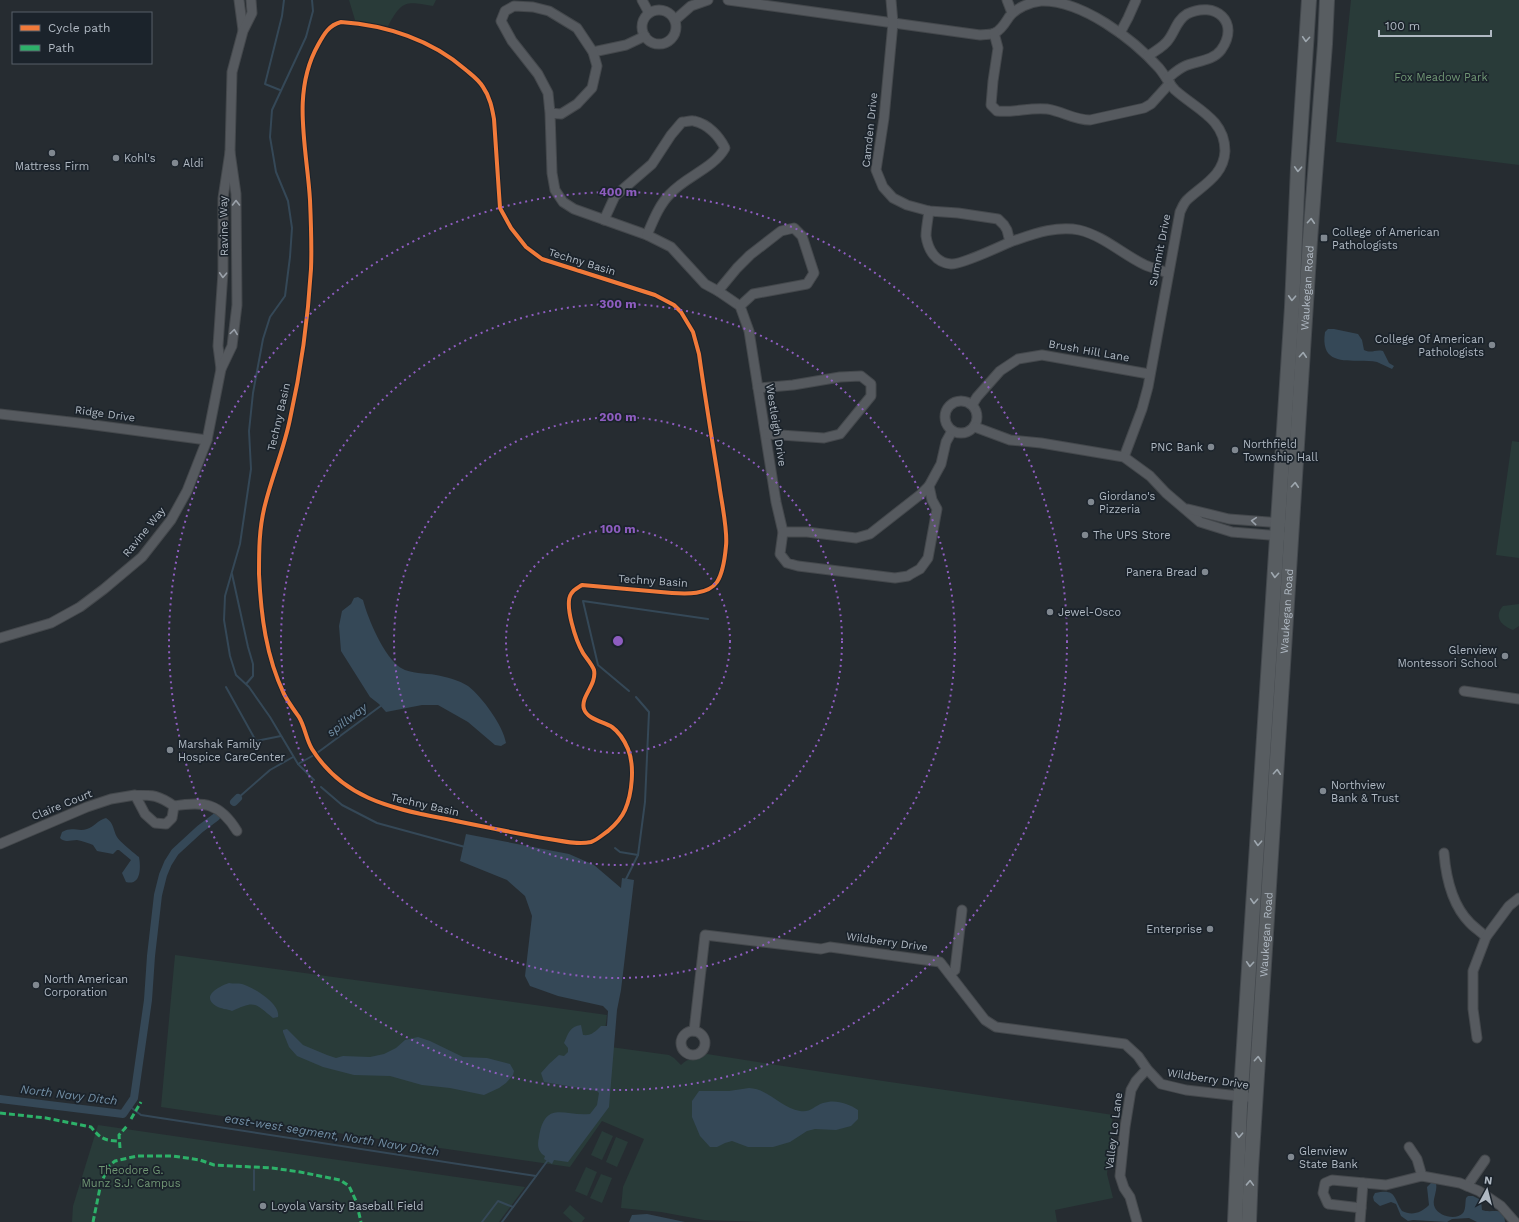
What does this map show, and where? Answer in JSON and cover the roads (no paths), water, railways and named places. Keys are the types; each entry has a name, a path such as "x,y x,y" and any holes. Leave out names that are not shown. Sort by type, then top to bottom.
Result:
{"main road":[{"name":"Waukegan Road","path":"1249,1222 1281,709 1292,308 1298,160 1309,0"},
{"name":"Waukegan Road","path":"1235,1222 1241,1096 1266,708 1285,530 1310,240 1327,0"},
{"path":"1266,708 1281,709"}],"street":[{"name":"Ravine Way","path":"239,0 243,31"},
{"name":"Ravine Way","path":"221,369 218,346 223,272 223,198 230,152 232,72 243,31 252,13 251,0"},
{"path":"642,0 649,13"},
{"path":"675,20 690,6 708,0"},
{"path":"728,0 980,35 994,33 998,48 991,105 997,111 1005,112 1038,108 1048,109 1080,120 1090,120 1144,108 1151,104 1168,81 1184,66 1210,58 1221,50 1228,31 1227,21 1219,12 1208,8 1194,11 1185,15 1178,23 1169,40 1148,56"},
{"name":"Camden Drive","path":"891,0 893,22 884,118 876,170 883,187 893,198 907,205 929,211 958,213 998,219 1007,230 1010,242"},
{"path":"1007,0 1012,13"},
{"path":"1120,33 1136,0"},
{"name":"Summit Drive","path":"994,33 1002,28 1012,13 1026,5 1039,1 1069,5 1096,18 1120,33 1148,56 1160,69 1174,89 1214,120 1224,136 1225,151 1222,164 1214,178 1187,200 1180,212 1149,374 1148,387 1142,409 1124,457"},
{"path":"550,114 560,114 566,111 577,104 592,88 597,66 594,52 577,28 549,12 533,7 514,6 505,11 501,21 512,41 545,84 548,93 550,114 552,173 555,190 563,202 604,220 647,235 671,247 705,284 740,306 753,294 807,284 814,273 802,236 794,228 781,230 750,255 718,291"},
{"path":"653,10 663,10 668,12 675,20 676,25 674,36 665,43 653,43 645,36 642,26 645,17 653,10"},
{"path":"594,52 626,45 645,36"},
{"path":"604,220 616,196 652,164 671,135 682,122 694,121 711,129 721,141 724,148 719,157 670,194 656,214 647,235"},
{"name":"Ravine Way","path":"0,638 34,629 51,622 80,607 104,590 142,556 171,520 180,504 197,467 207,440 221,369 232,346 237,306 236,194 230,152"},
{"path":"929,211 926,236 932,254 941,261 952,264 984,254 1010,242 1037,233 1058,230 1078,230 1099,236 1144,264 1168,273"},
{"name":"Westleigh Drive","path":"740,306 749,331 776,502 783,532 780,554 788,563 798,566 895,578 908,576 920,569 928,558 937,509 932,500 929,486"},
{"name":"Brush Hill Lane","path":"972,405 977,397 1000,371 1018,359 1042,355 1149,374"},
{"path":"758,388 793,385 840,377 861,376 871,384 871,396 840,434 824,438 766,434"},
{"path":"965,401 972,405 978,418 975,427 964,434 952,431 945,421 947,409 953,403 957,402 965,401"},
{"name":"Ridge Drive","path":"0,414 207,440"},
{"path":"975,427 1010,440 1041,443 1124,457 1150,476 1166,493 1200,522 1215,527 1232,532 1285,530"},
{"path":"783,532 807,532 856,538 870,534 929,486 941,464 946,442 952,431"},
{"path":"1185,508 1203,514 1285,530"},
{"path":"1464,691 1519,699"},
{"path":"135,795 145,814 155,823 166,824 172,818 174,806 190,803 214,806 231,821 237,831"},
{"name":"Claire Court","path":"0,844 87,807 111,799 135,795 152,795 174,806"},
{"path":"1444,853 1446,870 1454,899 1469,922 1486,937"},
{"path":"1477,1038 1473,1009 1473,971 1486,937 1509,906 1519,898"},
{"path":"950,974 955,970 962,910"},
{"name":"Wildberry Drive","path":"694,1031 705,935 820,949 830,946 935,960 943,965 985,1020 996,1027 1125,1044 1138,1056 1147,1070 1161,1084 1170,1087 1256,1098"},
{"name":"Valley Lo Lane","path":"1137,1222 1130,1197 1124,1188 1120,1176 1125,1127 1131,1090 1136,1081 1147,1070"},
{"path":"1409,1147 1418,1159 1422,1176"},
{"path":"1467,1186 1485,1160"},
{"path":"1361,1208 1328,1204 1323,1193 1325,1183 1332,1180 1386,1185 1422,1176 1460,1183 1479,1190 1501,1206 1515,1222"},
{"path":"1360,1222 1363,1184"}],"water":[{"path":"1328,329 1358,334 1362,340 1364,350 1369,352 1383,351 1389,363 1394,366 1392,369 1377,362 1341,360 1333,357 1328,352 1325,344 1325,332"},
{"path":"358,597 363,600 383,647 395,663 405,670 457,680 468,686 491,712 501,728 506,743 501,746 495,745 468,722 438,705 422,705 386,712 370,697 341,651 339,626 342,611 351,604 354,598"},
{"path":"106,818 112,824 118,839 139,857 139,875 135,881 131,883 126,882 122,873 131,860 119,850 113,854 97,851 93,845 77,840 66,841 60,838 62,832 66,830 87,829"},
{"path":"466,834 569,854 594,865 621,888 622,878 634,880 621,990 617,1010 609,1107 568,1162 554,1160 552,1164 544,1159 545,1156 539,1150 538,1145 542,1125 546,1118 557,1112 590,1114 597,1105 599,1093 597,1091 544,1082 541,1073 559,1055 564,1056 568,1052 568,1048 564,1043 568,1034 574,1027 581,1025 583,1035 591,1034 601,1026 607,1026 608,1011 603,1006 558,996 530,986 525,976 532,916 525,896 507,880 460,861"},
{"path":"229,983 242,984 259,992 275,1007 278,1012 278,1017 273,1018 258,1006 250,1004 232,1011 216,1006 210,999 211,995 221,986"},
{"path":"287,1029 303,1045 336,1058 343,1056 370,1057 384,1054 396,1048 405,1040 418,1037 430,1041 463,1057 487,1058 510,1064 514,1071 513,1075 506,1083 484,1095 450,1088 422,1085 390,1076 354,1075 323,1067 297,1056 289,1047 283,1032 283,1030"},
{"path":"749,1088 763,1092 787,1106 800,1111 809,1110 820,1104 832,1101 841,1102 858,1110 858,1119 851,1126 836,1130 815,1129 807,1131 790,1142 773,1147 748,1147 732,1141 717,1147 710,1147 700,1136 692,1117 692,1101 699,1091 729,1091"},
{"path":"1432,1182 1436,1183 1434,1205 1440,1213 1452,1217 1460,1215 1465,1210 1466,1198 1468,1196 1473,1196 1481,1200 1482,1210 1500,1212 1504,1217 1505,1222 1477,1222 1469,1218 1452,1219 1447,1222 1408,1221 1401,1216 1396,1204 1391,1202 1380,1206 1374,1201 1373,1197 1375,1193 1391,1193 1402,1211 1406,1213 1416,1213 1429,1205 1427,1187"},
{"path":"647,1214 685,1222 629,1222 632,1215"}],"waterway":[{"path":"280,90 265,84 282,16 284,0"},
{"path":"312,0 313,11 306,37 272,110 270,137 276,172 288,201 292,228 290,257 285,296 270,317 263,339 253,393 249,431 251,469 240,544 225,596 224,620 230,656 236,675 249,687 270,717 298,764 314,780"},
{"path":"232,574 253,664 253,676 246,684"},
{"path":"629,691 598,665 583,601 708,619"},
{"path":"226,687 256,741 281,736"},
{"path":"625,881 638,855 645,802 649,712 636,697"},
{"name":"spillway","path":"317,753 382,705"},
{"path":"298,764 314,755"},
{"name":"North Navy Ditch","path":"238,798 270,770 293,757"},
{"path":"321,787 342,805 377,823 465,847"},
{"name":"North Navy Ditch","path":"234,802 238,798"},
{"name":"North Navy Ditch","path":"0,1099 123,1114 134,1098 148,1000 158,895 163,875 175,852 200,829 216,817"},
{"name":"spillway","path":"615,848 620,852 638,855"},
{"name":"east-west segment, North Navy Ditch","path":"129,1106 141,1115 536,1176"},
{"path":"502,1222 548,1160"},
{"path":"254,1170 254,1190"},
{"path":"482,1222 498,1201 513,1207"}],"place":[{"name":"Mattress Firm","path":"52,153"},
{"name":"Kohl's","path":"116,158"},
{"name":"Aldi","path":"175,163"},
{"name":"College of American Pathologists","path":"1324,238"},
{"name":"College Of American Pathologists","path":"1492,345"},
{"name":"PNC Bank","path":"1211,447"},
{"name":"Northfield Township Hall","path":"1235,450"},
{"name":"Giordano's Pizzeria","path":"1091,502"},
{"name":"The UPS Store","path":"1085,535"},
{"name":"Panera Bread","path":"1205,572"},
{"name":"Jewel-Osco","path":"1050,612"},
{"name":"Glenview Montessori School","path":"1505,656"},
{"name":"Marshak Family Hospice CareCenter","path":"170,750"},
{"name":"Northview Bank & Trust","path":"1323,791"},
{"name":"Enterprise","path":"1210,929"},
{"name":"North American Corporation","path":"36,985"},
{"name":"Glenview State Bank","path":"1291,1157"},
{"name":"Loyola Varsity Baseball Field","path":"263,1206"}],"park label":[{"name":"Fox Meadow Park","path":"1441,77"},
{"name":"Theodore G. Munz S.J. Campus","path":"131,1176"}]}
